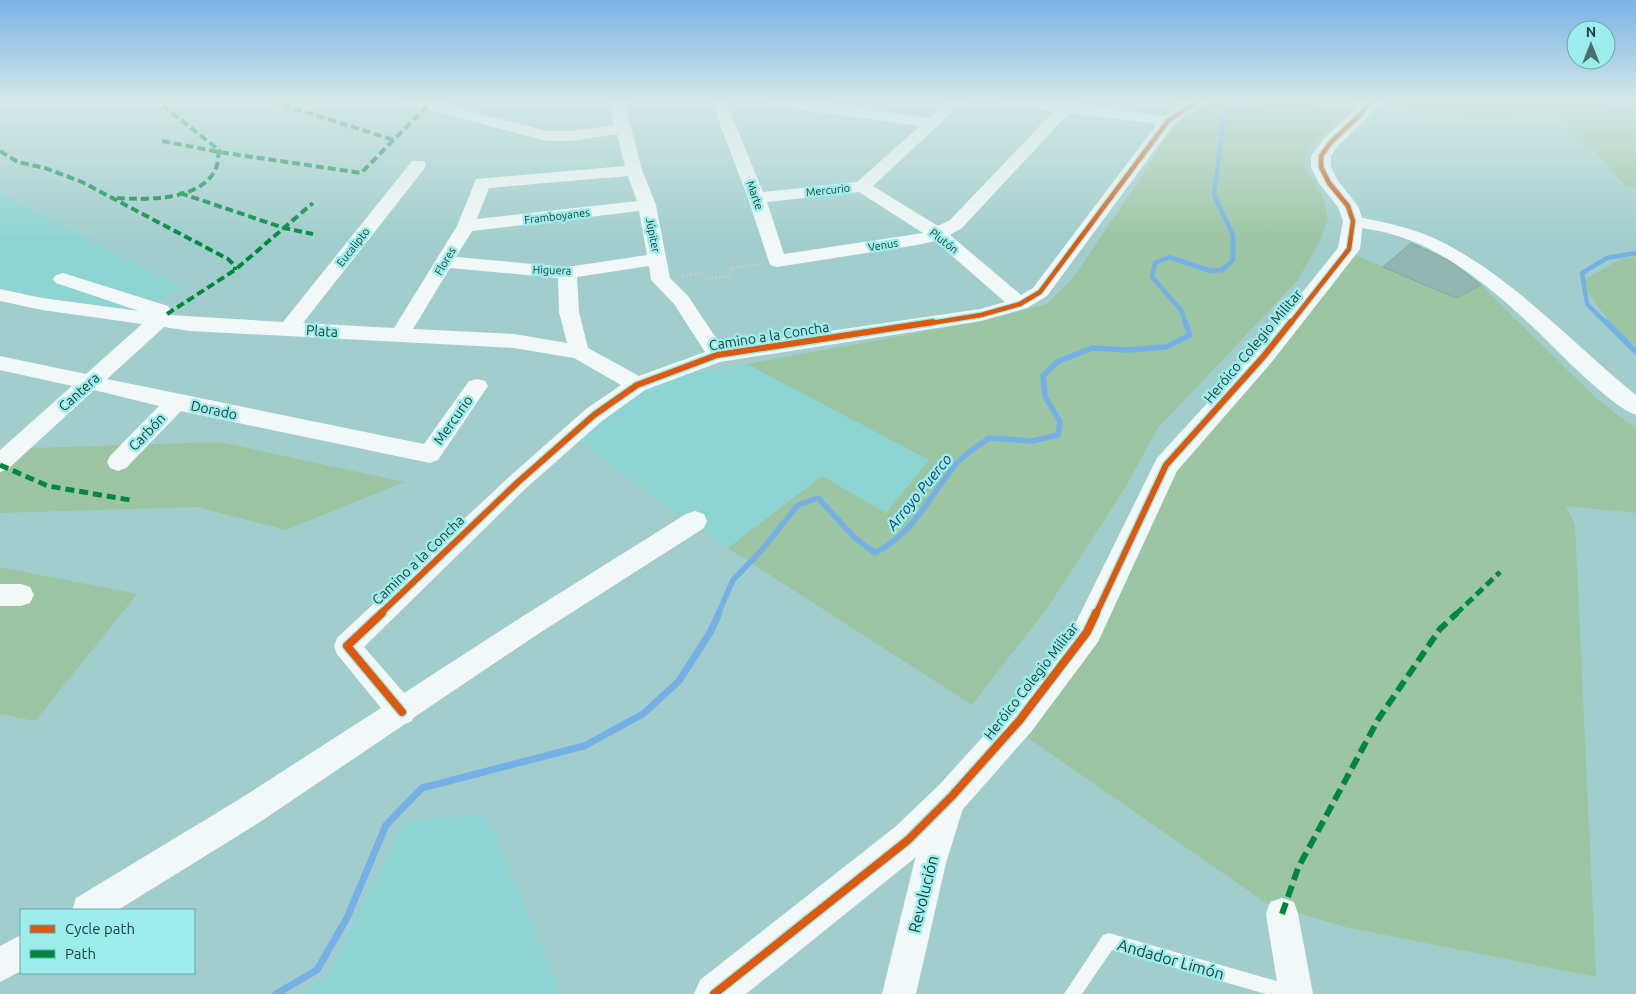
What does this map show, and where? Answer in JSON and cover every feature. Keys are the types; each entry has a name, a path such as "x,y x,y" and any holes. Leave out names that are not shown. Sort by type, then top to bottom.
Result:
{"street":[{"name":"Júpiter","path":"628,147 647,205 662,280"},
{"name":"Marte","path":"737,147 757,198 777,261"},
{"name":"Mercurio","path":"757,198 862,187 906,147"},
{"name":"Venus","path":"777,261 917,240 938,234 956,224 1028,147"},
{"name":"Camino a la Concha","path":"402,712 347,646 517,483 594,415 637,385 717,355 981,315 1020,304 1040,292 1148,147"},
{"path":"1327,147 1321,156 1321,167 1329,183 1348,206 1353,221 1376,223 1426,240 1465,260 1492,280 1636,408"},
{"name":"Eucalipto","path":"289,328 418,165"},
{"name":"Flores","path":"399,336 466,226 482,182 634,170"},
{"name":"Plutón","path":"862,187 938,234 1020,304"},
{"name":"Framboyanes","path":"466,226 647,205"},
{"name":"Heróico Colegio Militar","path":"714,994 908,840 952,796 1019,721 1087,632 1166,465 1263,357 1349,249 1353,221"},
{"name":"Higuera","path":"445,262 567,272 658,259"},
{"path":"567,272 569,312 579,352"},
{"path":"63,279 154,308 190,324"},
{"path":"662,280 681,300 717,355"},
{"name":"Plata","path":"0,295 42,304 190,324 289,328 399,336 514,340 579,352 637,385"},
{"name":"Cantera","path":"0,463 158,321"},
{"name":"Dorado","path":"0,363 176,402 430,454"},
{"name":"Mercurio","path":"430,454 477,386"},
{"name":"Carbón","path":"118,462 176,402"},
{"path":"90,909 249,811 402,712 529,626 696,521"},
{"name":"Revolución","path":"899,994 930,863 952,796"},
{"path":"1282,914 1295,994"},
{"path":"0,965 20,953"}],"lane":[{"name":"Andador Limón","path":"1072,994 1109,941 1295,994"}],"path":[{"path":"662,280 702,273 706,280 730,276 730,268 777,261"}],"shaded area":[{"path":"0,189 11,199 183,288 133,314 0,288"},
{"path":"747,364 930,460 886,513 822,476 728,548 674,512 571,435 660,380"},
{"path":"486,814 561,994 300,994 328,974 405,820"}],"green space":[{"path":"1161,147 1310,147 1305,152 1304,167 1323,197 1328,220 1319,243 1297,281 1157,429 1125,488 1048,607 972,705 728,548 822,476 886,513 929,460 747,364 983,321 1047,304 1074,277"},
{"path":"1590,147 1636,147 1636,188 1625,185"},
{"path":"1346,251 1456,298 1481,285 1597,399 1636,429 1636,513 1566,506 1575,525 1596,977 1345,927 1266,903 1005,722 1071,635 1174,465 1338,279"},
{"path":"1636,257 1636,346 1614,329 1581,282 1622,258"},
{"path":"220,442 404,482 286,530 197,507 0,513 0,449"},
{"path":"0,567 137,594 35,721 0,714"}],"building":[{"path":"1411,243 1450,261 1481,285 1456,298 1383,267"}],"waterway":[{"name":"Arroyo Puerco","path":"1186,324 1181,310 1152,277 1155,263 1169,257 1211,271 1222,270 1233,260 1233,235 1214,195 1220,147"},
{"path":"1607,324 1587,304 1582,273 1607,258 1636,253"},
{"name":"Arroyo Puerco","path":"718,614 733,580 760,552 798,505 818,498 854,537 875,553 902,534 958,462 989,438 1032,441 1058,435 1060,422 1045,396 1043,376 1057,362 1092,348 1128,350 1166,347 1190,335 1185,322"},
{"path":"1606,322 1636,352"},
{"path":"276,994 317,970 347,918 386,825 422,788 584,746 643,714 679,681 711,631 719,613"}],"marked path":[{"path":"195,147 361,173 386,147"},
{"path":"117,198 148,199 165,197 182,194 197,188 209,179 217,166 219,150 216,147"},
{"path":"0,151 18,162 45,168 82,182 228,259 235,266 235,270"},
{"path":"180,193 284,228 313,234"},
{"path":"167,314 235,270 313,203"},
{"path":"0,465 48,486 130,500"},
{"path":"1282,914 1298,868 1379,718 1440,629 1500,572"}],"cycle path":[{"path":"402,712 347,646 517,483 594,415 637,385 717,355 981,315 1020,304 1040,292 1148,147"},
{"path":"714,994 908,840 952,796 1019,721 1087,632 1166,465 1263,357 1349,249 1353,221 1348,206 1329,183 1321,167 1321,156 1327,147"}]}
